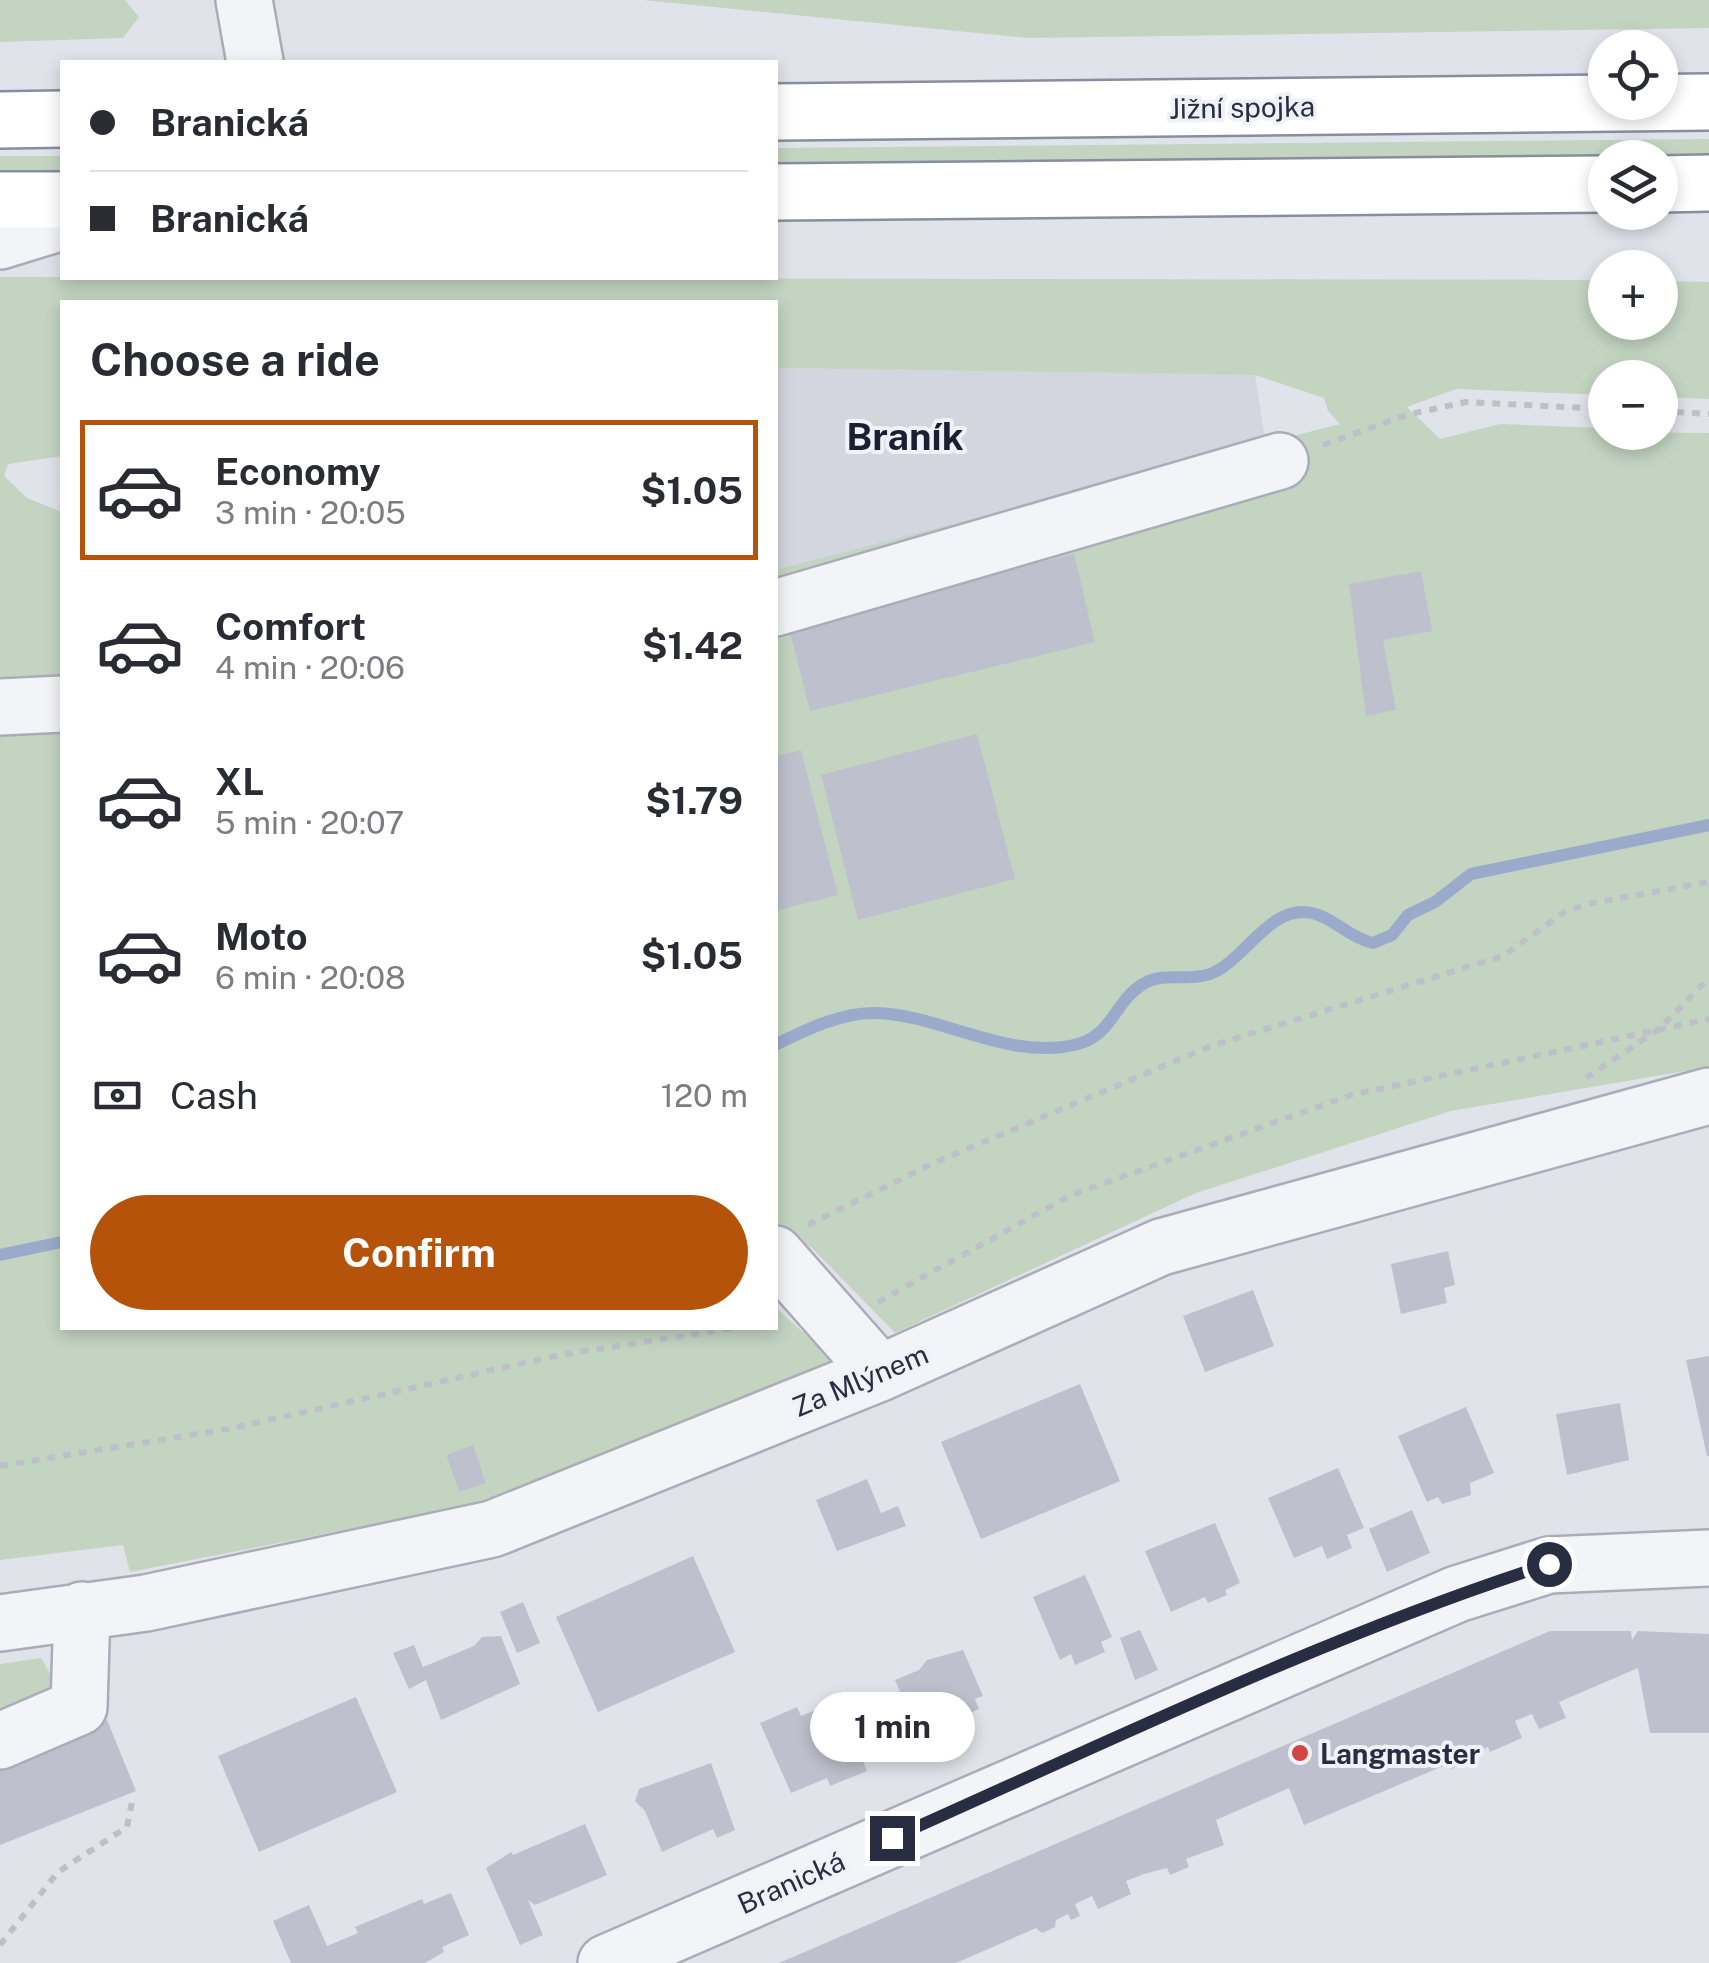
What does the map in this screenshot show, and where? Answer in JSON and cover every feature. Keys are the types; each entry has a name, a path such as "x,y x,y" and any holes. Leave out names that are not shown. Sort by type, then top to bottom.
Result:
{"highway":[{"name":"Jižní spojka","path":"778,112 1709,102"},
{"path":"0,120 60,119"},
{"path":"778,192 1588,184"},
{"path":"0,200 60,200"}],"street":[{"path":"244,0 255,60"},
{"path":"0,241 60,223"},
{"path":"778,607 1280,461"},
{"path":"0,707 60,704"},
{"name":"Za Mlýnem","path":"0,1623 146,1603 492,1529 880,1374 1162,1247 1709,1096"},
{"path":"784,1244 880,1374"},
{"name":"Branická","path":"606,1963 1457,1594 1549,1564 1709,1558"},
{"path":"0,1742 79,1707 82,1610"}],"path":[{"path":"1280,461 1406,415 1466,402 1588,408"},
{"path":"1678,412 1709,414"},
{"path":"784,1244 934,1163 1211,1046 1503,956 1563,913 1588,904 1709,882"},
{"path":"1577,1084 1659,1030 1709,978"},
{"path":"831,1312 877,1302 1071,1194 1351,1095 1709,1019"},
{"path":"0,1466 228,1429 560,1355 721,1330"},
{"path":"0,1945 58,1872 127,1826 132,1802"}],"shaded area":[{"path":"778,368 1255,375 1266,446 778,569"}],"green space":[{"path":"0,0 125,0 139,17 123,38 0,42"},
{"path":"643,0 1709,0 1709,28 1029,38"},
{"path":"1709,139 1709,159 1678,159 1678,140 1605,140"},
{"path":"1588,140 1588,160 778,169 778,148"},
{"path":"0,156 60,156 60,177 0,177"},
{"path":"0,277 1588,280 1588,340 1678,340 1678,281 1709,282 1709,399 1678,398 1678,360 1588,360 1588,394 1456,389 1407,407 1440,439 1500,424 1588,427 1588,450 1678,450 1678,433 1709,433 1709,1067 1451,1111 1196,1193 895,1333 812,1248 778,1224 778,569 1340,424 1328,411 1324,398 1255,375 778,368 778,300 60,300 60,456 8,464 4,476 27,498 60,511 60,1330 778,1330 778,1310 834,1360 524,1495 130,1572 123,1545 0,1560","holes":["472,1446 486,1482 459,1492 446,1455"]},
{"path":"41,1658 54,1680 41,1706 0,1710 0,1664"}],"building":[{"path":"1074,554 1095,642 810,711 788,624"},
{"path":"1421,571 1432,631 1383,640 1396,710 1366,716 1349,584"},
{"path":"977,734 1015,879 858,920 821,775"},
{"path":"801,750 838,895 778,910 778,756"},
{"path":"1448,1251 1455,1285 1444,1288 1447,1303 1401,1314 1391,1264"},
{"path":"1253,1290 1274,1346 1205,1372 1183,1316"},
{"path":"1709,1356 1709,1456 1707,1456 1686,1360"},
{"path":"1080,1384 1120,1481 981,1539 941,1442"},
{"path":"1620,1403 1629,1460 1567,1475 1556,1414"},
{"path":"1466,1407 1494,1473 1470,1483 1471,1495 1442,1504 1438,1497 1427,1502 1398,1436"},
{"path":"473,1445 486,1483 459,1492 446,1455"},
{"path":"1338,1468 1364,1528 1347,1535 1352,1548 1327,1559 1322,1546 1294,1558 1268,1498"},
{"path":"867,1479 881,1513 898,1506 906,1526 837,1551 816,1500"},
{"path":"1412,1510 1430,1553 1387,1572 1369,1529"},
{"path":"1215,1523 1240,1583 1225,1590 1227,1595 1208,1603 1205,1597 1171,1612 1145,1551"},
{"path":"693,1556 735,1652 598,1712 556,1617"},
{"path":"1085,1575 1112,1637 1101,1642 1105,1652 1075,1665 1071,1654 1060,1660 1033,1597"},
{"path":"523,1602 540,1643 517,1653 500,1612"},
{"path":"1140,1630 1158,1670 1135,1680 1120,1638"},
{"path":"1550,1631 1631,1631 1632,1640 1638,1631 1709,1634 1709,1733 1650,1733 1638,1668 1559,1702 1566,1718 1539,1729 1532,1714 1515,1721 1522,1738 1490,1752 1488,1747 1478,1752 1481,1756 1451,1769 1448,1764 1304,1825 1289,1788 1216,1820 1224,1845 1186,1859 1189,1867 1170,1875 1167,1868 1126,1881 1131,1894 1098,1909 1092,1896 1075,1904 1080,1916 1071,1920 1068,1914 1042,1933 1036,1928 956,1963 779,1963"},
{"path":"501,1636 520,1684 441,1720 426,1680 409,1689 393,1653 414,1645 423,1667 474,1646 482,1637"},
{"path":"963,1650 983,1696 975,1699 979,1709 927,1732 923,1722 915,1725 895,1680 919,1670 927,1660"},
{"path":"356,1697 397,1792 259,1852 218,1756"},
{"path":"837,1701 867,1771 830,1786 827,1778 791,1793 760,1723 797,1707 801,1716"},
{"path":"107,1720 136,1791 0,1845 0,1763"},
{"path":"711,1763 735,1830 717,1838 713,1829 662,1852 645,1811 635,1801 639,1789"},
{"path":"585,1824 607,1875 535,1905 528,1900 543,1935 520,1945 486,1868 511,1852 513,1855"},
{"path":"451,1893 469,1935 442,1947 444,1952 425,1963 291,1963 273,1921 309,1905 327,1946 358,1933 355,1927 422,1899 424,1904"}],"waterway":[{"path":"778,1044 837,1019 876,1013 926,1021 1027,1047 1078,1044 1099,1033 1143,984 1159,978 1210,974 1283,917 1312,913 1373,943 1392,935 1408,915 1435,902 1471,874 1709,825"},
{"path":"0,1255 60,1242"}],"place":[{"name":"Langmaster","path":"1300,1753"}],"district":[{"name":"Braník","path":"905,436"}],"route":[{"path":"892,1838 1356,1634 1457,1594 1549,1564"}]}
